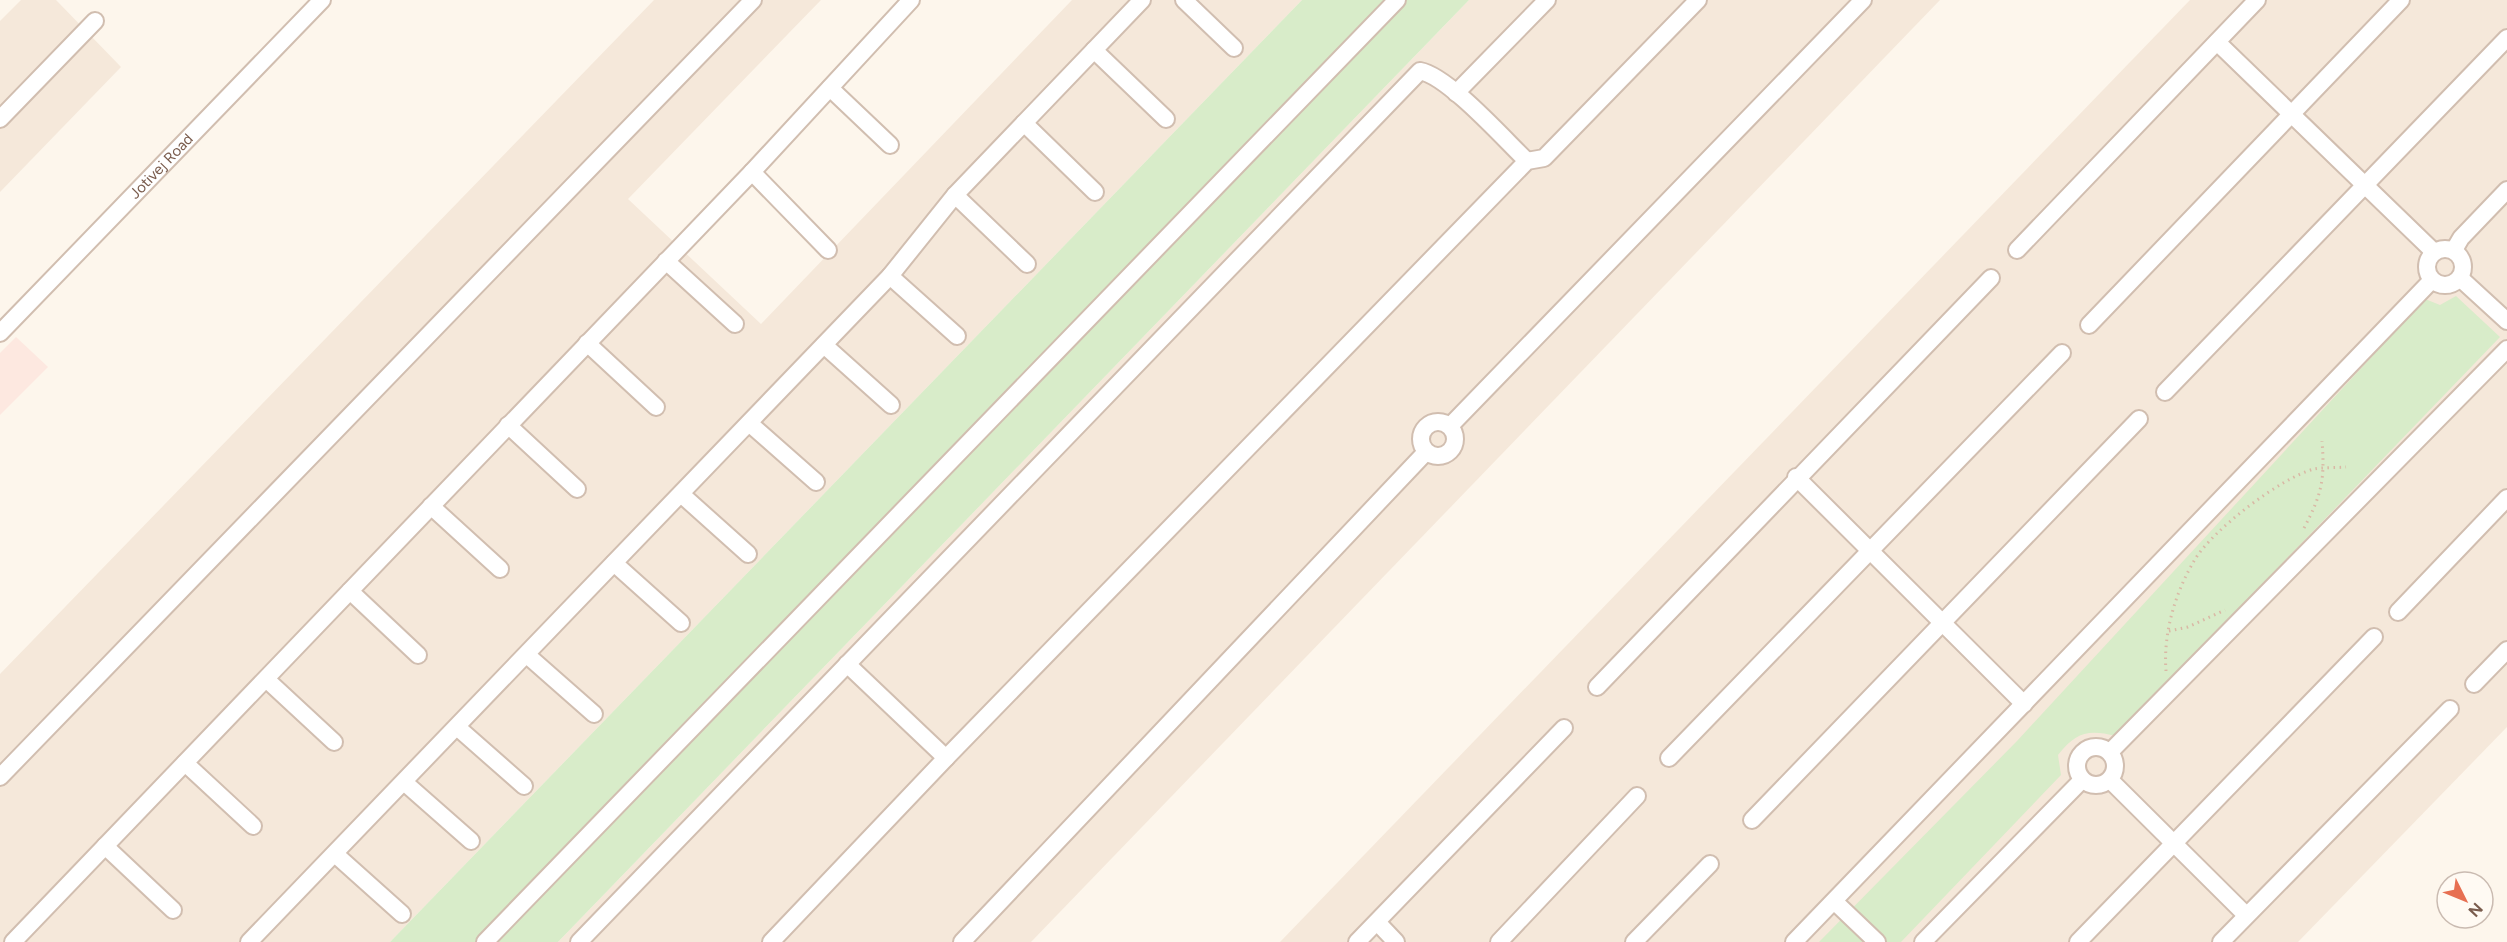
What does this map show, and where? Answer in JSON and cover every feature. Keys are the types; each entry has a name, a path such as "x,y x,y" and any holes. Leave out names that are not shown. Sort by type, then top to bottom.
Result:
{"street":[{"name":"Jotivej Road","path":"0,333 322,0"},
{"path":"0,777 753,0"},
{"path":"13,942 752,172 911,0"},
{"path":"249,942 890,276 955,195 1142,0"},
{"path":"1184,0 1234,48"},
{"path":"486,942 1397,0"},
{"path":"1456,93 1547,0"},
{"path":"771,942 946,758 1527,161 1544,158 1698,0"},
{"path":"1450,426 1863,0"},
{"path":"2017,250 2257,0"},
{"path":"2089,325 2402,0"},
{"path":"0,119 95,21"},
{"path":"2165,392 2507,38"},
{"path":"2217,42 2434,252"},
{"path":"1094,50 1166,119"},
{"path":"579,942 1420,71 1431,73 1456,93 1527,161"},
{"path":"830,88 890,145"},
{"path":"1024,123 1095,192"},
{"path":"752,172 828,250"},
{"path":"2454,250 2461,238 2507,190"},
{"path":"955,195 1027,264"},
{"path":"2444,248 2454,250 2461,257 2463,269 2460,278 2453,284 2445,285 2432,280 2427,270 2428,260 2434,252 2444,248"},
{"path":"666,261 735,324"},
{"path":"890,276 957,336"},
{"path":"1597,687 1991,278"},
{"path":"2460,278 2507,321"},
{"path":"1794,942 2432,280"},
{"path":"587,343 656,406"},
{"path":"824,345 891,405"},
{"path":"2110,752 2507,350"},
{"path":"1669,758 2062,353"},
{"path":"1752,820 2139,419"},
{"path":"1438,422 1450,426 1456,439 1451,451 1438,457 1426,452 1420,440 1425,427 1438,422"},
{"path":"749,423 816,482"},
{"path":"508,425 577,489"},
{"path":"962,942 1426,452"},
{"path":"1797,477 2024,704"},
{"path":"681,494 748,554"},
{"path":"2398,612 2507,498"},
{"path":"431,506 500,569"},
{"path":"614,563 681,623"},
{"path":"350,591 418,655"},
{"path":"2078,942 2374,637"},
{"path":"2474,684 2507,650"},
{"path":"527,655 594,714"},
{"path":"847,664 946,758"},
{"path":"266,679 334,742"},
{"path":"2221,942 2450,709"},
{"path":"457,727 524,786"},
{"path":"1357,942 1564,728"},
{"path":"2097,746 2110,752 2116,766 2110,780 2096,786 2082,780 2076,765 2083,752 2097,746"},
{"path":"185,763 253,826"},
{"path":"1923,942 2082,780"},
{"path":"2110,780 2246,915"},
{"path":"404,782 471,842"},
{"path":"1499,942 1637,796"},
{"path":"105,846 173,910"},
{"path":"335,854 402,914"},
{"path":"1634,942 1710,864"},
{"path":"1834,901 1877,942"},
{"path":"1377,922 1396,942"}],"path":[{"path":"2301,535 2320,498 2324,469 2322,441"},
{"path":"2168,694 2165,653 2169,630 2176,597 2195,559 2240,512 2284,482 2314,470 2346,467"},
{"path":"2169,630 2188,627 2231,606"}],"shaded area":[{"path":"21,0 56,0 121,67 0,192 0,21"},
{"path":"654,0 821,0 628,199 761,324 1072,0 1302,0 390,942 0,942 0,674"},
{"path":"1469,0 1940,0 1031,942 558,942"},
{"path":"2190,0 2507,0 2507,727 2298,942 1280,942"},
{"path":"16,337 48,367 0,415 0,353"}],"green space":[{"path":"1302,0 1469,0 558,942 390,942"},
{"path":"2456,296 2500,337 2116,736 2090,733 2071,741 2058,755 2061,775 1901,942 1819,942 2017,741 2425,299 2440,305"}]}
